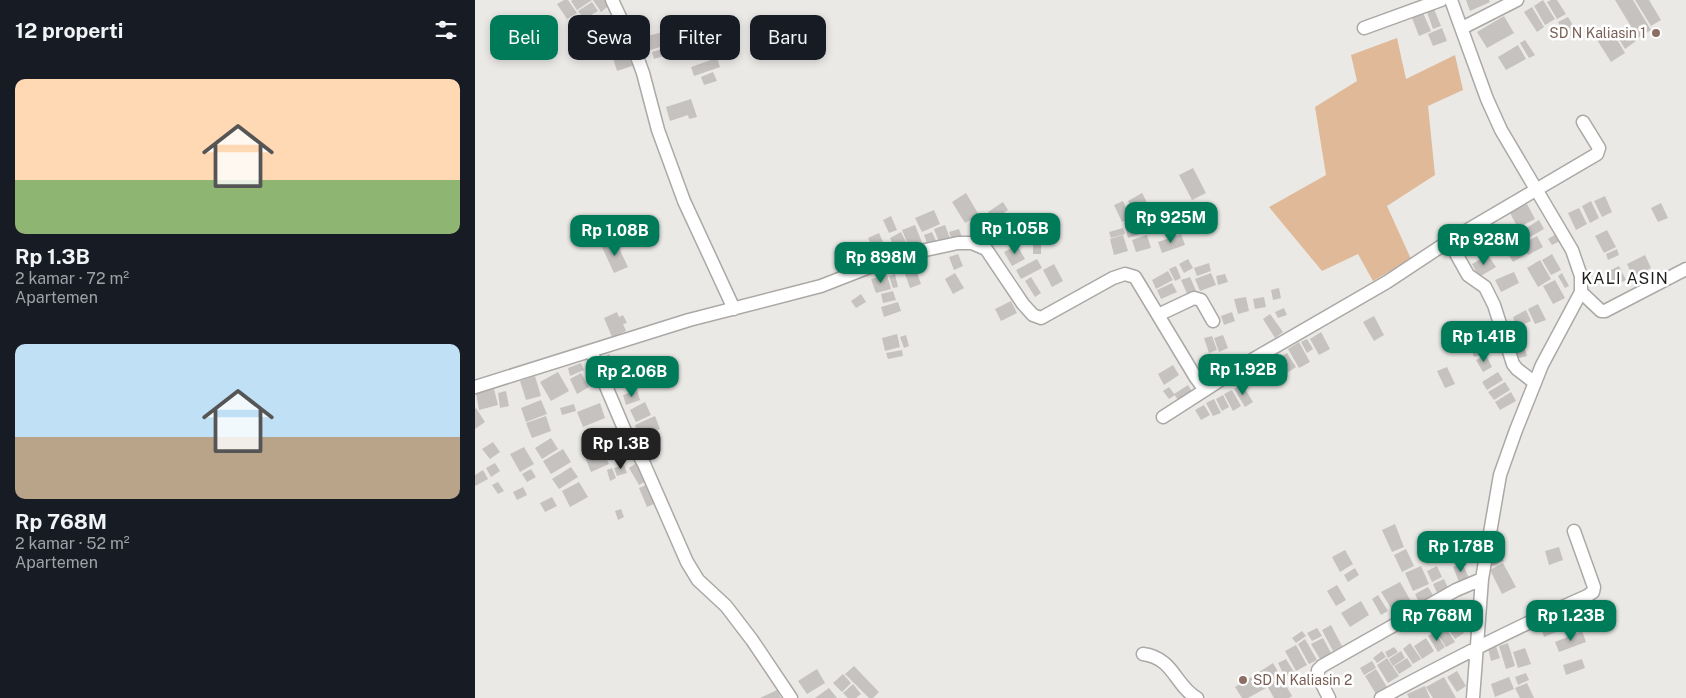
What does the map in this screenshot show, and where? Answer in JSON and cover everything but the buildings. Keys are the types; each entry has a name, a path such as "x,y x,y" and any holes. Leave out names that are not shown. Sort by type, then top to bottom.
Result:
{"street":[{"path":"611,0 632,43 640,65 658,130 684,201 734,309"},
{"path":"1364,28 1441,0"},
{"path":"1451,0 1487,99 1501,130 1572,250 1581,276 1581,292 1542,365 1513,437 1500,476 1482,579 1473,698"},
{"path":"1462,28 1517,0"},
{"path":"1163,417 1393,278 1449,241 1598,153 1599,148 1583,122"},
{"path":"1449,241 1468,275 1485,287 1494,305 1513,364 1517,370 1535,383"},
{"path":"475,387 689,320 821,286 911,253 958,243 972,243 986,249 1023,304 1033,315 1041,318 1113,278 1125,274 1135,277 1205,390"},
{"path":"1581,292 1601,311 1686,269"},
{"path":"1158,315 1194,298 1201,300 1213,321"},
{"path":"591,350 625,431 644,464 687,562 698,580 726,606 752,640 791,698"},
{"path":"1381,698 1477,646 1593,592 1594,588 1574,531"},
{"path":"1329,698 1318,676 1318,670 1322,666 1456,590 1482,579"},
{"path":"1143,654 1162,661 1176,674 1192,695 1197,698"}],"shaded area":[{"path":"1397,38 1406,79 1455,55 1463,90 1428,106 1435,175 1387,206 1411,259 1373,281 1358,254 1322,271 1269,207 1326,175 1315,107 1357,81 1351,55"}],"place":[{"name":"SD N Kaliasin 1","path":"1656,33"},
{"name":"SD N Kaliasin 2","path":"1243,680"}],"district":[{"name":"KALI ASIN","path":"1625,278"}]}
